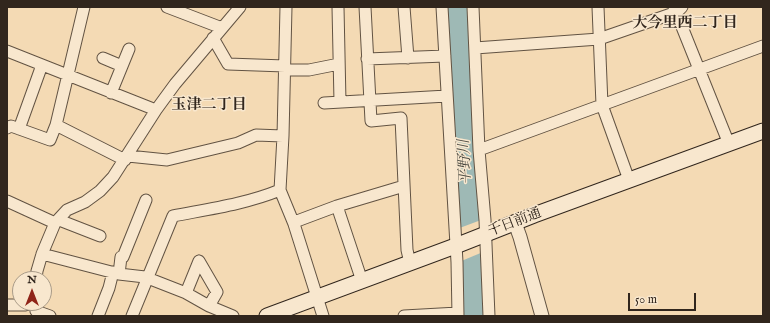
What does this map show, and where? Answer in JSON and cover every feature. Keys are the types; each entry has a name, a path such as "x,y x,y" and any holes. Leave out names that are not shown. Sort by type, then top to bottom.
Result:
{"main road":[{"name":"千日前通","path":"267,316 763,131"}],"street":[{"path":"7,128 10,126 50,140 56,125 84,7"},
{"path":"167,7 222,28"},
{"path":"37,271 42,254 56,222 67,210 85,202 100,191 113,177 156,110 175,84 240,7"},
{"path":"286,7 283,136 280,190 294,224 316,298 323,316"},
{"path":"338,7 340,102"},
{"path":"365,7 370,121 401,118 407,250 410,263"},
{"path":"404,7 408,58"},
{"path":"404,316 458,314 457,246 442,7"},
{"path":"473,7 479,150 489,316"},
{"path":"598,7 602,105 629,180"},
{"path":"475,48 599,39 678,9 729,144"},
{"path":"214,38 228,64 308,70 339,64"},
{"path":"479,150 763,46"},
{"path":"111,93 129,49"},
{"path":"7,51 156,110"},
{"path":"367,59 445,56"},
{"path":"103,58 122,66"},
{"path":"19,129 42,65"},
{"path":"324,103 447,96"},
{"path":"56,125 126,158 167,160 238,143 256,135 283,136"},
{"path":"294,224 296,221 337,206 404,186"},
{"path":"132,316 173,216 231,205 266,196 280,190"},
{"path":"98,316 146,200"},
{"path":"7,201 56,222 100,236"},
{"path":"337,206 362,281"},
{"path":"515,223 542,316"},
{"path":"42,254 116,273 148,278 186,293 209,306 233,316"},
{"path":"186,293 199,261 217,292 209,306"},
{"path":"41,311 50,316"}],"water":[{"name":"平野川","path":"446,7 470,7 486,316 463,316"}],"pier":[{"path":"481,220 483,252 459,262 457,229"}],"district":[{"name":"大今里西二丁目","path":"685,24"},
{"name":"玉津二丁目","path":"209,106"}]}
